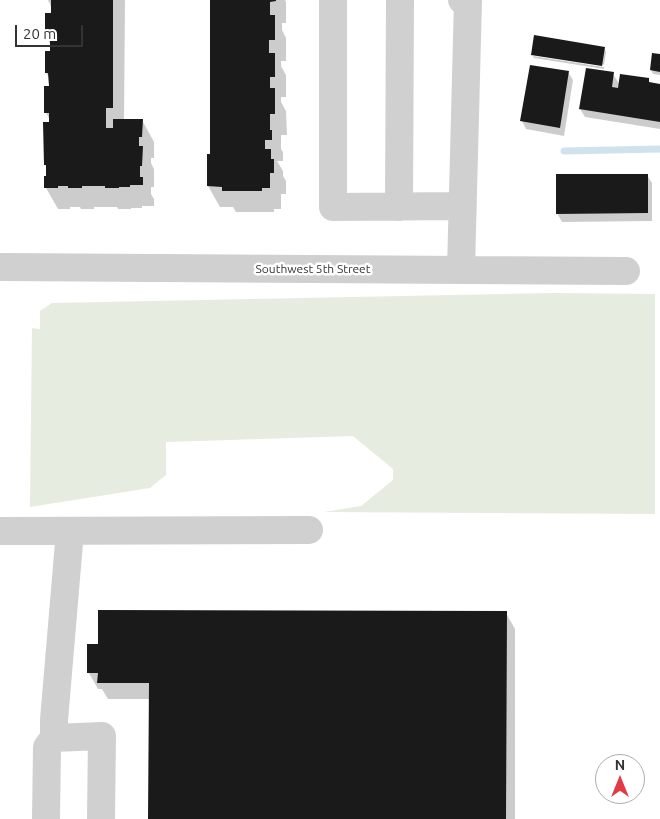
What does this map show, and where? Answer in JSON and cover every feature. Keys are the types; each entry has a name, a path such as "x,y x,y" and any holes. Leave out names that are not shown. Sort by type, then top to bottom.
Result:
{"street":[{"path":"333,0 332,207 462,206"},
{"path":"400,0 400,207"},
{"path":"461,270 468,0 462,0"},
{"name":"Southwest 5th Street","path":"0,267 626,271"},
{"path":"0,531 309,530"},
{"path":"46,819 47,746 54,738 70,531"},
{"path":"54,738 102,736 101,819"}],"shaded area":[{"path":"553,293 655,294 655,514 324,512 361,506 393,480 393,469 353,436 166,442 166,475 150,488 30,507 32,328 40,329 40,311 52,303"}],"building":[{"path":"51,0 113,0 113,108 106,108 106,128 113,128 113,119 143,119 142,137 139,137 139,146 143,146 140,177 143,177 143,185 130,185 130,187 119,188 82,186 82,188 68,188 68,186 58,186 58,188 44,188 46,165 44,165 43,122 49,122 49,113 44,113 44,86 49,86 48,73 45,73 45,51 50,51 50,37 45,37 45,13 51,13"},
{"path":"210,0 276,0 270,2 270,15 275,15 275,40 269,40 269,53 275,53 275,77 270,77 270,88 275,88 275,114 270,114 272,140 265,140 265,149 271,149 271,159 274,159 274,173 270,173 270,188 262,188 262,191 222,191 222,187 207,186 207,154 210,154"},
{"path":"534,35 605,47 602,66 531,55"},
{"path":"652,53 660,54 660,72 650,70"},
{"path":"530,65 569,71 560,128 520,121"},
{"path":"586,68 614,72 612,87 618,88 620,74 649,78 649,82 660,84 660,122 579,109"},
{"path":"556,174 648,174 648,213 556,214"},
{"path":"98,610 507,611 506,819 148,819 149,683 97,683 98,673 87,673 87,644 98,644"}],"waterway":[{"path":"564,151 660,149"}]}
